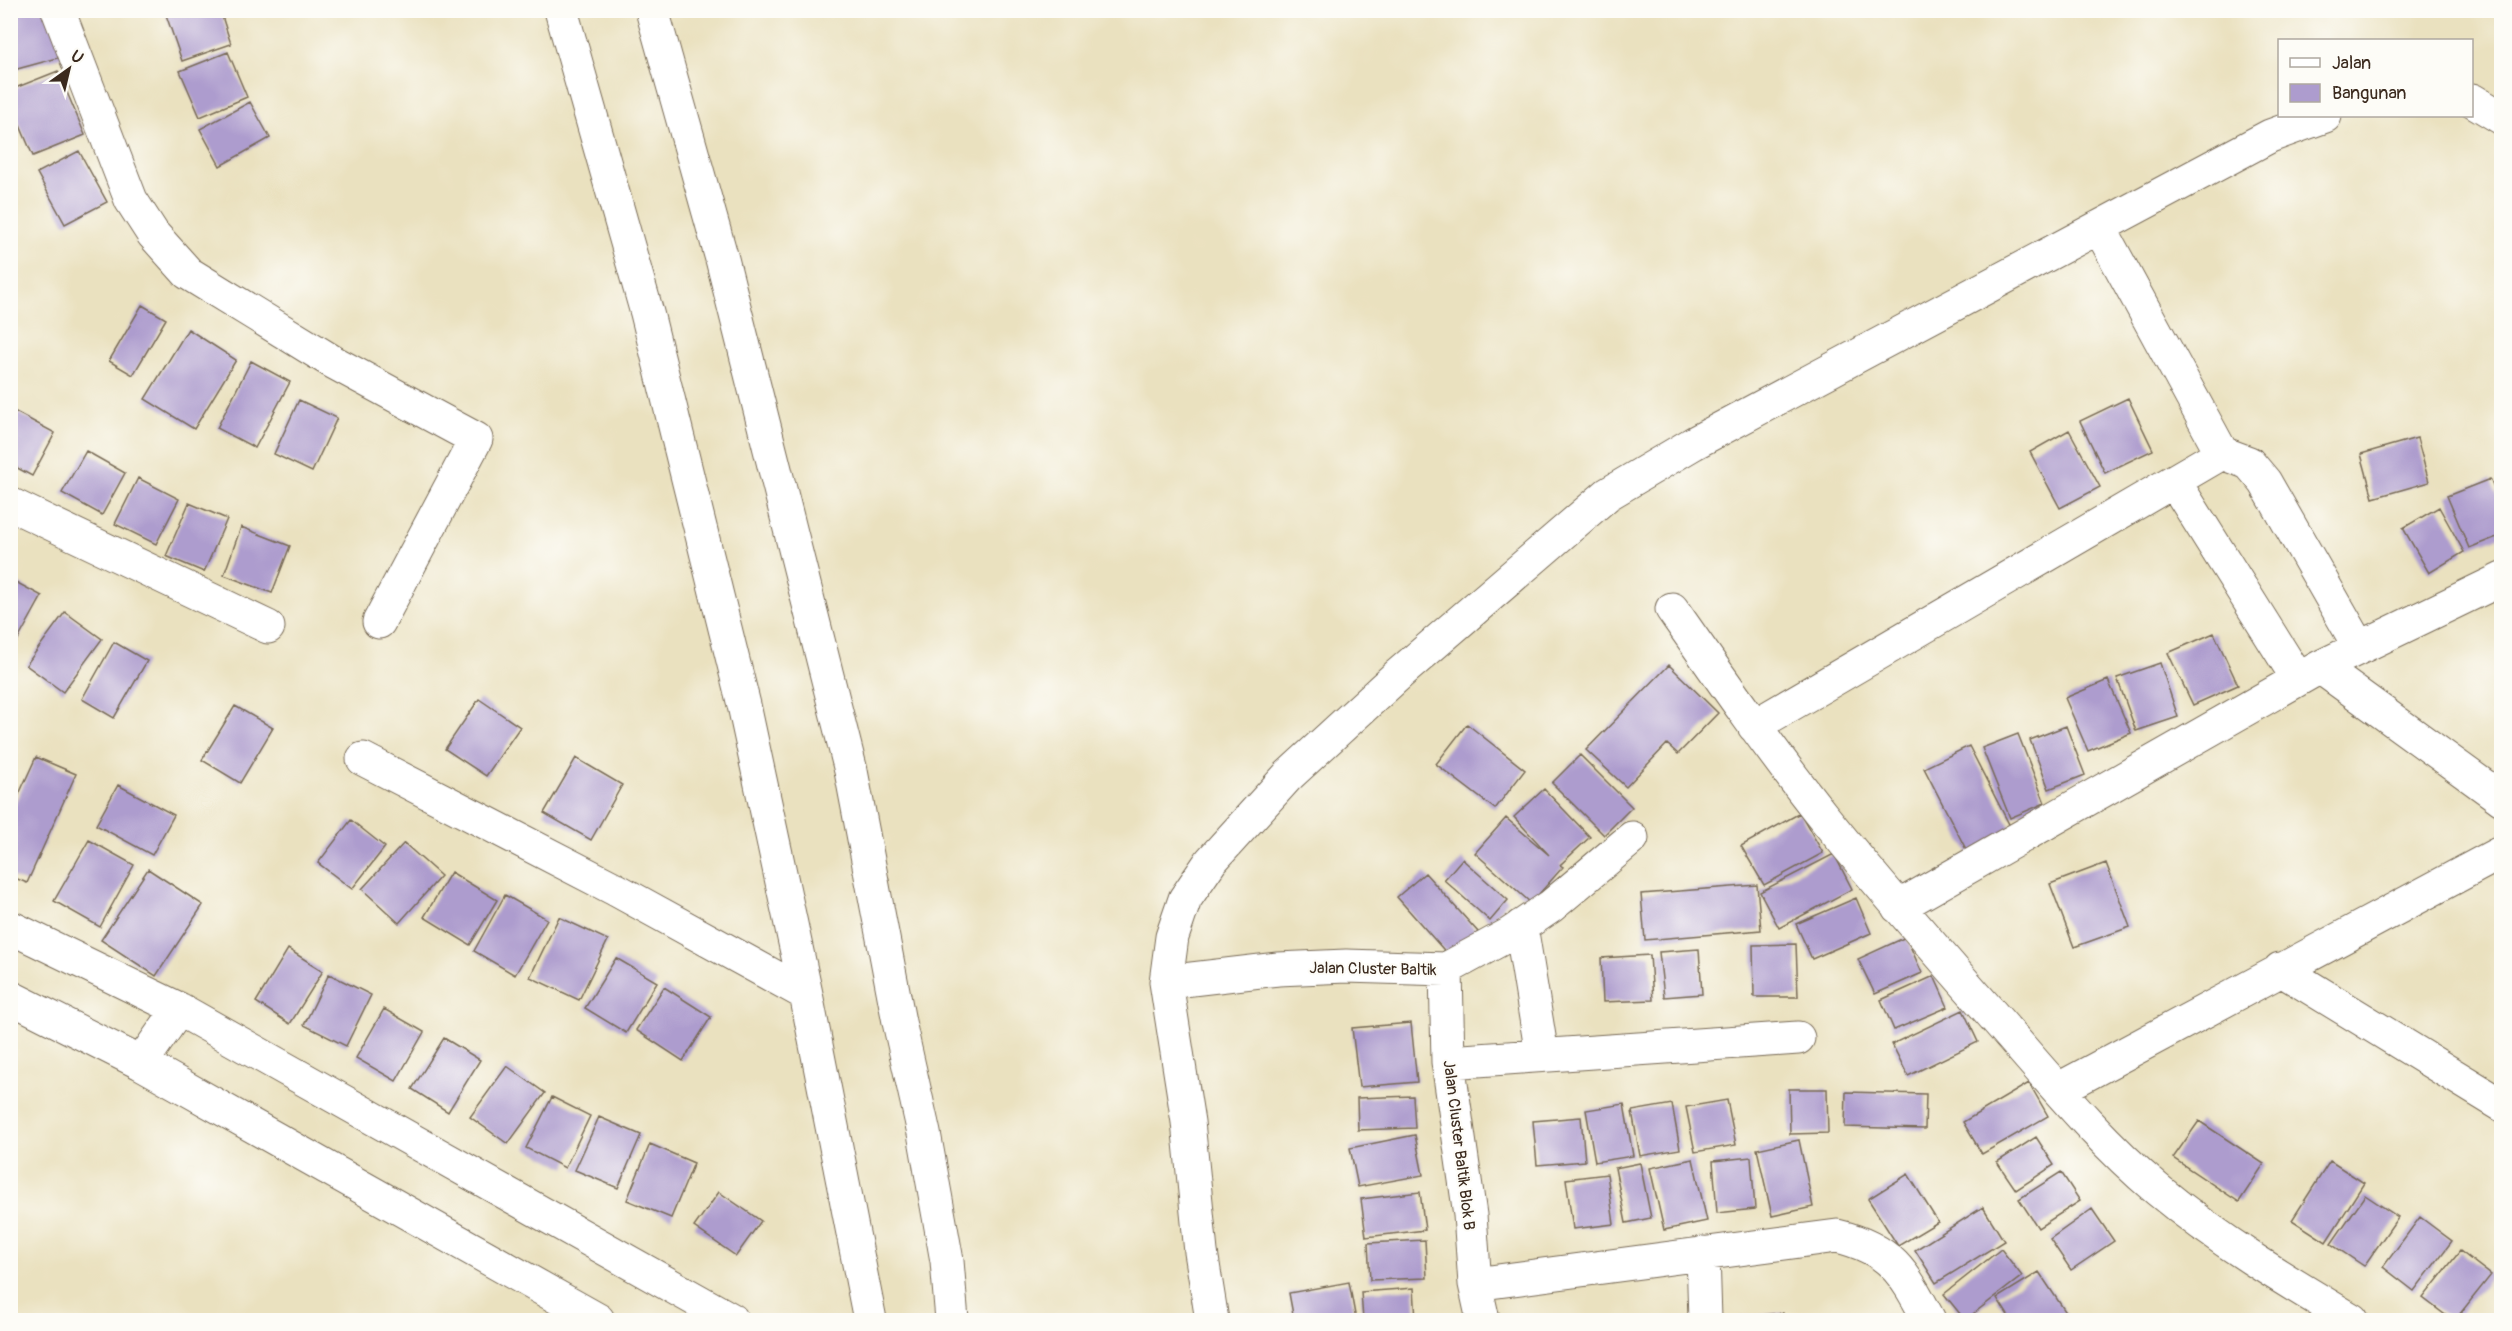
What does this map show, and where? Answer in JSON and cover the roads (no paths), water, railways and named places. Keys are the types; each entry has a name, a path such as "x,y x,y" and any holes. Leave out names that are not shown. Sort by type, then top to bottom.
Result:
{"street":[{"path":"58,10 130,200 153,234 188,273 333,362 476,439 379,622"},
{"path":"561,10 652,336 744,705 806,994 870,1320"},
{"path":"652,10 722,259 851,771 947,1261 952,1320"},
{"path":"2473,101 2502,118"},
{"path":"1212,1320 1201,1252 1188,1122 1166,982 1172,937 1185,899 1211,861 1240,828 1288,776 1399,674 1608,494 1694,443 2099,226 2270,136 2322,117"},
{"path":"2099,226 2222,453"},
{"path":"1754,726 2222,453 2236,456 2249,464 2265,482 2359,646"},
{"path":"2174,481 2309,673 2502,799"},
{"path":"10,504 268,627"},
{"path":"1898,907 2309,673 2359,646 2502,579"},
{"path":"1672,609 1754,726 1898,907 2113,1148 2194,1219 2272,1272 2352,1320"},
{"path":"363,759 613,888 806,994"},
{"name":"Jalan Cluster Baltik","path":"1166,982 1250,972 1346,966 1446,969 1550,907 1632,838"},
{"path":"2059,1089 2502,852"},
{"path":"1521,926 1542,1055"},
{"path":"10,927 179,1009 732,1320"},
{"name":"Jalan Cluster Baltik Blok B","path":"1446,969 1448,1062 1470,1215 1476,1284 1483,1320"},
{"path":"2280,969 2502,1105"},
{"path":"10,998 141,1063 598,1320"},
{"path":"141,1063 179,1009"},
{"path":"1448,1062 1798,1038"},
{"path":"1476,1284 1838,1236 1861,1242 1883,1253 1909,1282 1929,1320"},
{"path":"1703,1253 1705,1320"}]}
